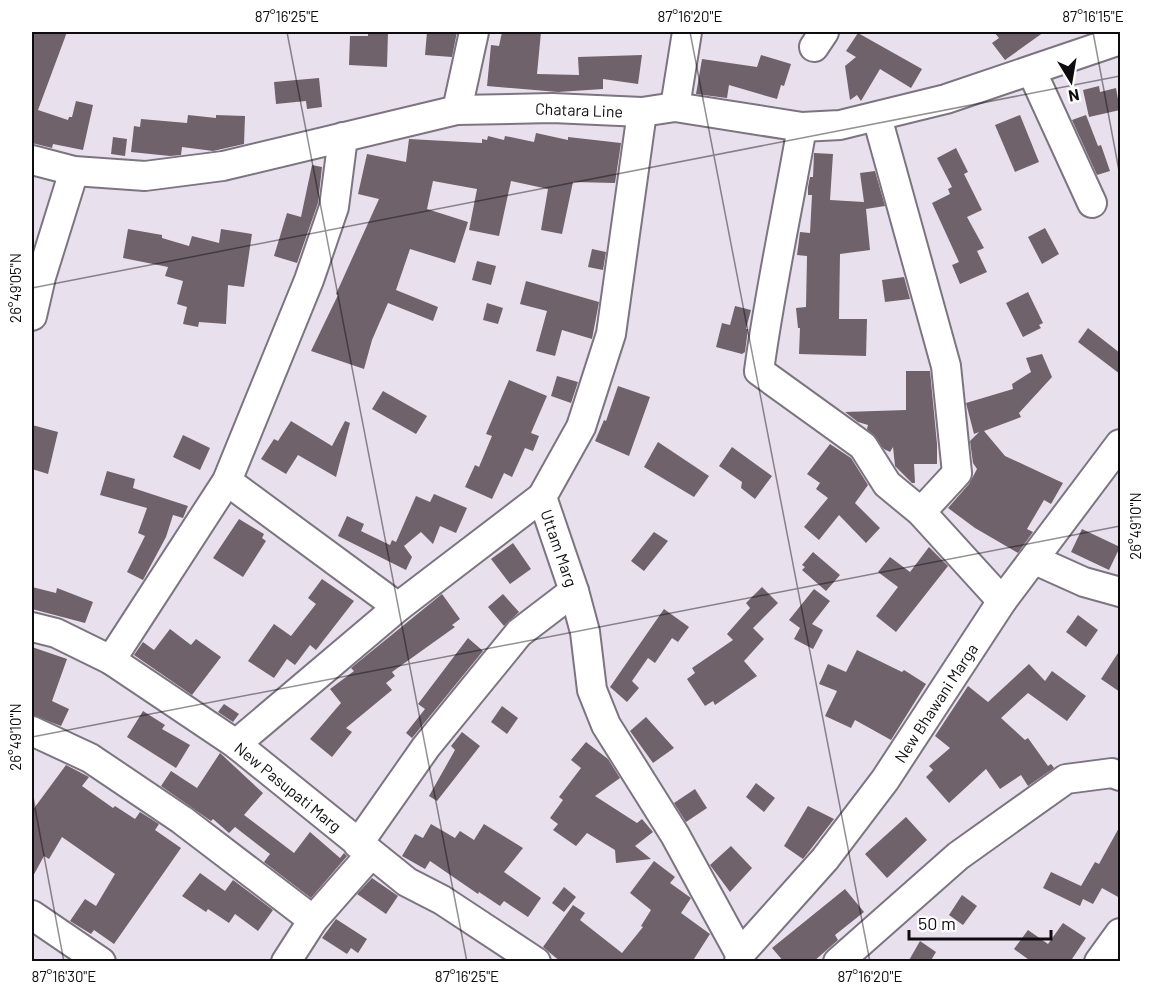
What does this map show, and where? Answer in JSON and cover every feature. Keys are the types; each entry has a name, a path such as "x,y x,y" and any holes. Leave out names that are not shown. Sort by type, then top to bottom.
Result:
{"street":[{"path":"458,110 474,32"},
{"path":"675,107 687,32"},
{"name":"Chatara Line","path":"32,159 74,171 145,176 223,166 458,110 552,108 642,112 675,107 802,127 840,125 946,99 1032,72 1120,40"},
{"path":"1032,72 1092,203"},
{"name":"Uttam Marg","path":"642,112 611,333 581,427 542,497 574,591 585,632 592,690 606,725 675,835 740,958"},
{"path":"877,117 936,326 947,378 957,473 921,512"},
{"path":"802,127 786,225 766,319 759,371 863,446 887,484 921,512 1002,601"},
{"path":"111,660 227,480 309,280 334,207 343,137"},
{"path":"32,316 40,278 74,171"},
{"name":"New Bhawani Marga","path":"740,958 825,859 885,780 1002,601 1120,444"},
{"path":"227,480 398,607"},
{"path":"236,744 398,607 542,497"},
{"path":"1035,560 1084,582 1120,592"},
{"path":"286,962 364,849 426,747 519,633 574,591"},
{"name":"New Pasupati Marg","path":"32,627 56,633 111,660 236,744 407,882 442,900 536,962"},
{"path":"32,731 90,758 182,820 314,920"},
{"path":"837,962 958,856 1066,779 1112,773 1120,776"},
{"path":"32,915 100,962"},
{"path":"1099,962 1120,933"}],"building":[{"path":"32,32 67,32 38,110 68,120 72,117 76,101 93,105 83,150 53,144 52,148 32,143"},
{"path":"368,32 388,32 387,67 349,65 350,36 368,36"},
{"path":"427,32 457,32 452,57 425,55"},
{"path":"502,32 541,32 537,74 579,75 578,57 642,55 638,84 603,79 603,89 558,92 487,86 491,45 499,46"},
{"path":"994,32 1044,32 1005,60 992,43 999,38"},
{"path":"858,33 922,69 911,88 880,69 861,101 857,95 850,100 845,66 856,57 846,51"},
{"path":"761,55 791,64 777,99 729,85 727,98 696,94 702,59 757,67"},
{"path":"319,78 322,107 307,109 306,101 276,104 274,82"},
{"path":"1099,86 1100,92 1116,88 1120,110 1089,117 1083,90"},
{"path":"188,115 216,118 216,115 245,116 244,144 213,151 182,147 181,155 170,156 131,152 134,126 140,127 141,119 187,123"},
{"path":"1020,115 1039,162 1015,172 995,125"},
{"path":"1086,115 1098,146 1101,145 1110,171 1097,175 1072,120"},
{"path":"536,133 568,140 568,137 621,143 615,183 573,182 562,234 541,230 548,189 511,181 499,236 469,230 477,189 433,181 427,209 468,222 455,263 410,249 396,290 438,307 433,321 388,303 372,340 364,369 311,351 379,199 358,194 367,154 406,162 409,139 482,143 482,139 487,140 488,136 504,140 505,136 534,142"},
{"path":"113,137 127,139 125,156 111,154"},
{"path":"956,148 968,172 964,174 982,210 967,217 984,248 977,251 987,272 960,284 952,265 959,262 932,203 950,194 948,189 952,187 937,158"},
{"path":"814,153 833,154 830,200 864,202 860,173 875,171 885,206 866,209 870,250 840,254 839,319 867,319 866,356 799,354 800,328 798,328 796,308 806,307 807,256 797,255 800,232 810,233 812,195 808,195 808,187 810,177 813,177"},
{"path":"312,165 322,167 318,203 297,263 274,256 287,213 301,217"},
{"path":"1045,228 1059,254 1042,264 1028,237"},
{"path":"128,229 162,235 162,238 189,246 192,236 219,243 221,229 252,234 244,287 228,285 226,324 199,322 198,327 183,324 187,307 177,304 183,281 165,276 168,267 123,258"},
{"path":"592,249 606,252 603,270 588,267"},
{"path":"477,261 496,266 491,285 472,280"},
{"path":"904,277 910,299 885,302 882,280"},
{"path":"526,281 599,302 592,339 562,330 555,356 536,351 547,311 520,304"},
{"path":"1028,292 1043,323 1039,325 1041,328 1023,337 1006,303"},
{"path":"487,303 503,308 498,324 483,320"},
{"path":"735,306 751,310 746,329 748,329 745,352 742,354 716,347 722,323 730,325"},
{"path":"1088,328 1120,353 1120,374 1078,342"},
{"path":"1042,354 1052,377 1019,413 1021,417 984,431 1005,456 1063,483 1051,504 1044,500 1027,529 1033,532 1018,553 975,528 948,508 969,484 977,469 973,463 970,441 979,432 974,434 966,403 1013,389 1012,384 1031,372 1026,358"},
{"path":"906,371 930,371 937,444 937,464 914,464 915,483 912,483 895,466 893,447 890,452 884,449 867,429 868,425 858,422 845,412 906,410"},
{"path":"557,376 578,382 571,403 551,396"},
{"path":"509,380 547,396 531,433 539,436 533,451 525,448 512,477 504,473 492,499 465,487 475,465 479,467 492,436 486,434"},
{"path":"618,386 650,397 629,456 595,441 604,420 606,421"},
{"path":"383,391 427,416 416,434 372,409"},
{"path":"291,421 332,446 345,421 350,423 336,477 298,455 286,474 261,459 274,439 278,441"},
{"path":"32,425 58,432 48,474 32,469"},
{"path":"183,435 210,448 200,470 173,457"},
{"path":"658,442 709,476 694,497 644,467"},
{"path":"830,444 851,458 868,485 855,503 880,528 866,543 839,515 819,540 804,527 828,498 816,489 820,483 807,474"},
{"path":"732,447 772,476 755,499 741,488 742,482 719,466"},
{"path":"107,471 135,479 133,488 188,506 183,518 173,515 166,537 143,580 127,572 145,536 138,533 147,508 100,495"},
{"path":"434,494 467,508 456,533 440,526 433,544 421,532 404,546 412,557 406,570 338,536 347,516 364,524 361,531 390,545 392,540 396,542 416,496 430,502"},
{"path":"239,519 264,534 262,538 266,541 243,577 213,558"},
{"path":"1082,529 1120,547 1109,570 1071,552"},
{"path":"654,532 668,541 644,571 631,561"},
{"path":"513,543 531,569 510,584 491,559"},
{"path":"929,547 948,566 896,632 876,616 898,587 878,572 890,557 910,572"},
{"path":"813,552 840,575 826,591 802,570 805,567 802,565"},
{"path":"322,579 354,601 316,650 310,645 295,665 287,659 274,678 248,661 274,624 291,636 316,604 308,598"},
{"path":"32,587 56,593 57,588 93,602 85,623 32,609"},
{"path":"762,587 778,603 753,628 764,639 744,661 757,676 715,705 713,701 705,706 687,679 695,673 692,668 733,640 727,634 750,608 746,603"},
{"path":"814,589 830,601 812,624 823,630 813,649 794,639 800,628 789,620"},
{"path":"442,594 460,619 452,625 455,627 392,672 395,676 386,683 392,690 346,728 352,732 332,757 310,739 341,703 330,689 354,671 351,668"},
{"path":"503,594 519,612 504,626 488,607"},
{"path":"664,609 689,627 678,642 672,638 655,663 648,658 632,681 639,688 627,702 610,687"},
{"path":"1078,615 1098,630 1086,647 1066,632"},
{"path":"170,629 191,645 196,639 221,657 192,695 134,655 143,642 154,650"},
{"path":"468,638 483,651 412,738 406,733 425,709 418,704"},
{"path":"32,647 67,659 52,701 69,709 61,726 32,715"},
{"path":"857,650 902,672 904,670 926,684 891,740 855,720 851,728 825,716 837,691 819,684 828,664 846,672"},
{"path":"1120,650 1120,692 1101,679"},
{"path":"1029,664 1045,681 1052,671 1086,696 1067,721 1028,693 1001,718 1025,740 1028,738 1048,766 1051,764 1054,768 1028,786 1021,775 1000,789 986,769 949,803 926,777 933,770 929,766 950,748 935,736 968,686 988,702"},
{"path":"224,704 239,714 233,722 218,712"},
{"path":"502,706 518,718 507,734 491,722"},
{"path":"143,711 165,725 162,729 190,745 176,768 127,737"},
{"path":"646,717 674,748 653,763 630,731"},
{"path":"462,732 480,746 437,801 429,796 455,750 451,746"},
{"path":"586,742 608,759 620,778 595,796 637,823 642,819 653,832 635,846 651,859 616,863 615,850 587,833 576,846 553,830 558,824 550,818 563,800 559,797 581,768 571,760"},
{"path":"220,753 263,793 244,815 294,853 310,832 340,858 344,853 347,856 311,898 264,862 270,854 235,827 229,833 213,819 211,821 161,786 171,771 197,788"},
{"path":"66,765 89,777 82,786 113,808 115,806 135,819 140,812 159,824 155,830 181,848 114,944 94,930 91,934 70,921 85,899 96,906 115,874 62,837 49,859 44,856 32,878 32,811"},
{"path":"756,783 775,798 764,812 746,797"},
{"path":"695,789 707,808 686,822 674,803"},
{"path":"808,806 834,819 803,859 784,846"},
{"path":"906,817 927,840 887,878 865,854"},
{"path":"431,824 455,838 460,831 474,840 484,824 523,848 504,872 541,898 528,917 504,901 500,906 479,892 478,894 430,861 425,869 402,856 415,834 423,838"},
{"path":"1120,826 1120,898 1102,888 1093,904 1083,899 1080,906 1043,888 1051,872 1081,886 1095,862 1099,864"},
{"path":"731,846 752,868 730,892 710,865"},
{"path":"654,861 675,877 670,883 691,898 681,913 710,934 692,962 561,962 543,947 573,905 585,913 580,920 622,953 643,927 641,926 651,910 630,893"},
{"path":"200,873 225,891 233,880 273,910 258,931 235,914 229,923 208,909 206,912 182,896"},
{"path":"372,878 398,896 386,914 357,894"},
{"path":"564,887 576,897 564,912 552,903"},
{"path":"845,889 864,912 835,935 838,940 813,962 784,962 772,948"},
{"path":"962,895 977,906 963,925 949,915"},
{"path":"336,919 367,939 358,953 351,948 347,954 322,938"},
{"path":"1063,923 1086,938 1070,962 1032,962 1014,949 1028,930 1048,944"},
{"path":"920,941 936,952 930,962 908,962"}]}
